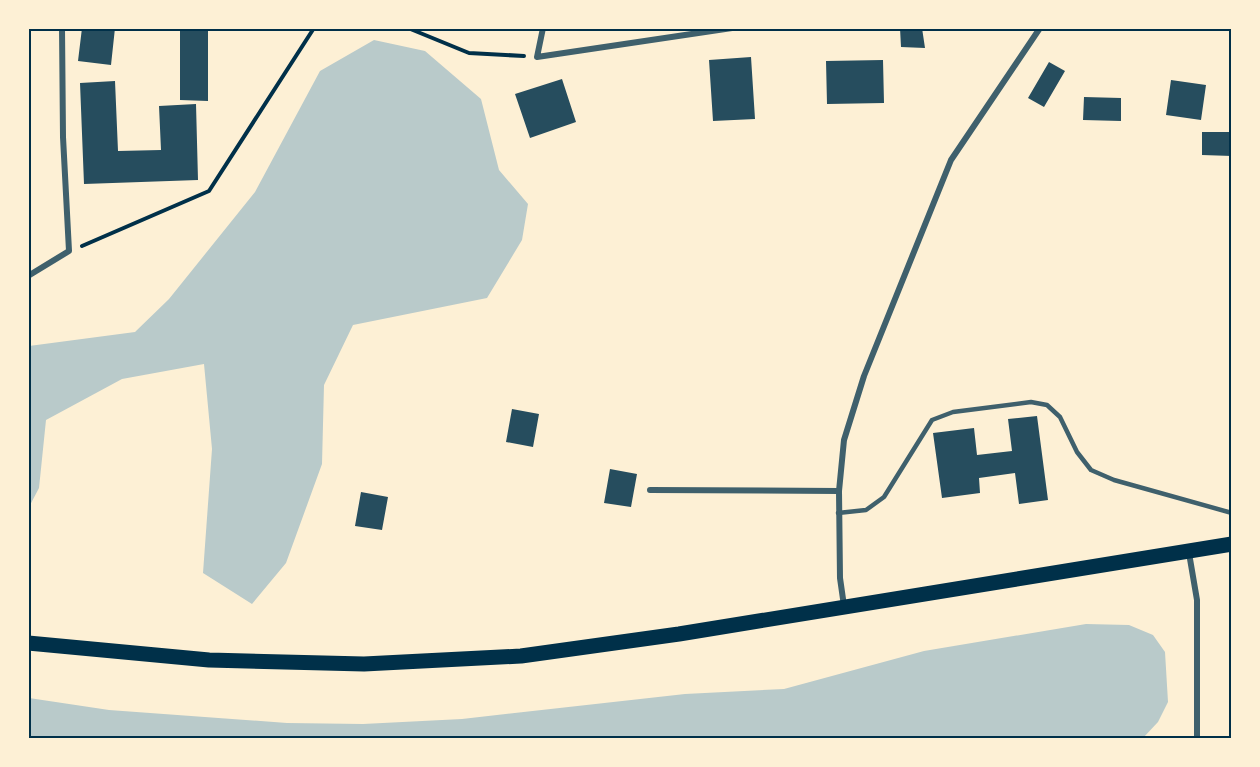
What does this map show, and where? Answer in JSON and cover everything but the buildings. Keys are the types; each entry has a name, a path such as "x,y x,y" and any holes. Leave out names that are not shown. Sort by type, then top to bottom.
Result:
{"main road":[{"path":"28,643 209,660 364,664 521,656 844,607 1089,568 1189,549 1232,544"}],"street":[{"path":"28,276 69,251 63,137 62,28"},
{"path":"543,28 537,57 732,28"},
{"path":"844,607 840,578 838,491 844,440 864,376 951,160 1040,28"},
{"path":"650,490 838,491"},
{"path":"1189,549 1197,600 1197,738"}],"lane":[{"path":"838,513 866,510 884,497 932,420 953,412 1031,402 1047,405 1060,417 1077,452 1091,470 1114,480 1232,513"}],"path":[{"path":"69,251 209,191 314,28"},
{"path":"408,28 469,53 537,57"}],"shaded area":[{"path":"374,40 425,51 481,99 499,170 528,204 522,240 487,298 353,325 324,385 322,464 286,563 252,604 203,573 212,449 204,364 122,379 46,420 39,488 29,507 29,346 135,332 169,299 255,192 320,71"},
{"path":"1086,624 1129,625 1153,635 1165,652 1168,702 1158,722 1143,738 29,738 29,698 109,710 287,723 363,724 462,719 685,694 784,689 924,651"}]}
